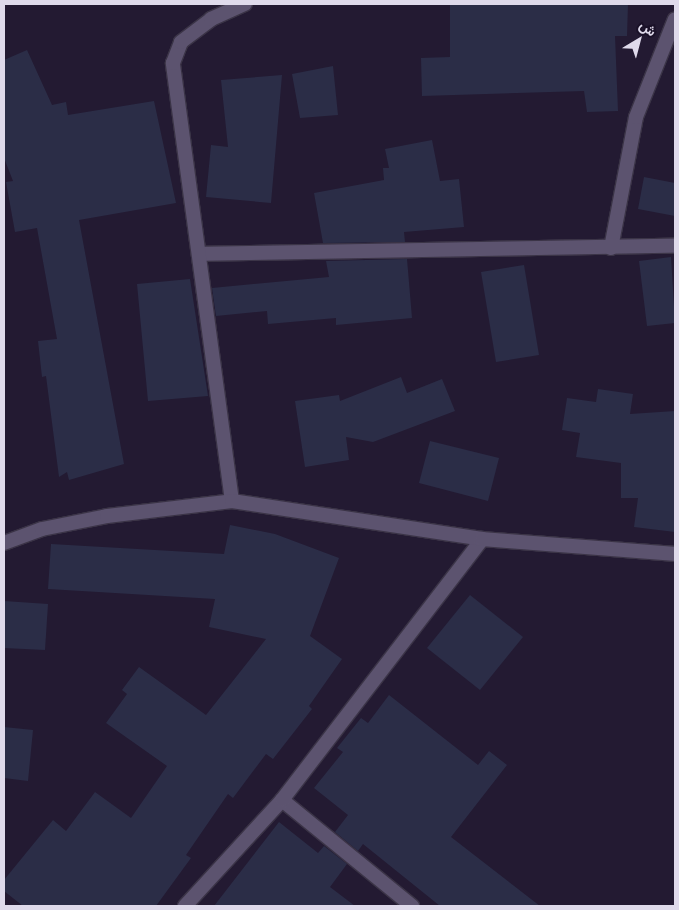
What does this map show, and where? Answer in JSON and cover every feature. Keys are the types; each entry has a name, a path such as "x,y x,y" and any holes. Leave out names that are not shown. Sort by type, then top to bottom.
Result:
{"street":[{"path":"232,501 173,63 181,42 211,19 244,4"},
{"path":"611,248 636,116 675,19"},
{"path":"199,254 675,246"},
{"path":"4,543 42,529 107,516 232,501 482,539 675,554"},
{"path":"185,906 282,800 482,539"},
{"path":"282,800 412,906"}],"building":[{"path":"450,4 628,4 627,36 615,36 618,111 587,112 584,91 422,96 421,58 450,57"},
{"path":"27,50 52,105 66,102 68,115 154,101 176,203 79,220 124,464 69,480 67,472 59,477 46,376 42,377 38,341 57,339 37,228 15,232 6,182 13,181 4,158 4,60"},
{"path":"333,66 338,115 300,118 292,74"},
{"path":"282,75 271,203 206,197 211,145 228,147 221,80"},
{"path":"432,140 440,181 459,179 464,227 404,232 405,242 323,243 314,193 384,180 383,168 389,168 385,149"},
{"path":"644,177 675,183 675,216 638,209"},
{"path":"671,257 675,323 647,326 639,261"},
{"path":"407,259 412,318 336,325 336,318 268,324 267,311 216,316 212,288 329,277 326,261"},
{"path":"524,265 539,355 496,362 481,272"},
{"path":"190,279 208,396 148,401 137,284"},
{"path":"401,377 407,393 442,379 455,411 373,442 346,437 349,460 305,467 295,401 339,395 340,401"},
{"path":"598,389 633,394 630,414 675,411 675,532 634,527 638,498 621,498 621,463 576,457 580,433 562,430 567,398 596,402"},
{"path":"430,441 499,458 488,501 419,483"},
{"path":"230,525 275,534 339,558 310,636 342,659 309,706 312,709 273,759 266,754 233,798 228,794 186,855 191,858 156,906 23,906 4,891 4,880 53,820 66,831 95,792 131,818 167,766 106,723 127,694 122,690 139,667 206,715 266,639 209,627 215,599 48,589 51,544 224,554"},
{"path":"470,595 523,637 480,690 427,648"},
{"path":"4,601 48,604 45,650 4,648"},
{"path":"389,695 478,765 489,751 507,765 451,837 540,906 440,906 363,844 358,851 335,832 348,815 314,788 343,752 337,748 361,718 368,723"},
{"path":"4,727 33,730 28,781 4,778"},
{"path":"279,822 318,853 324,846 347,864 330,887 355,906 214,906"}]}
